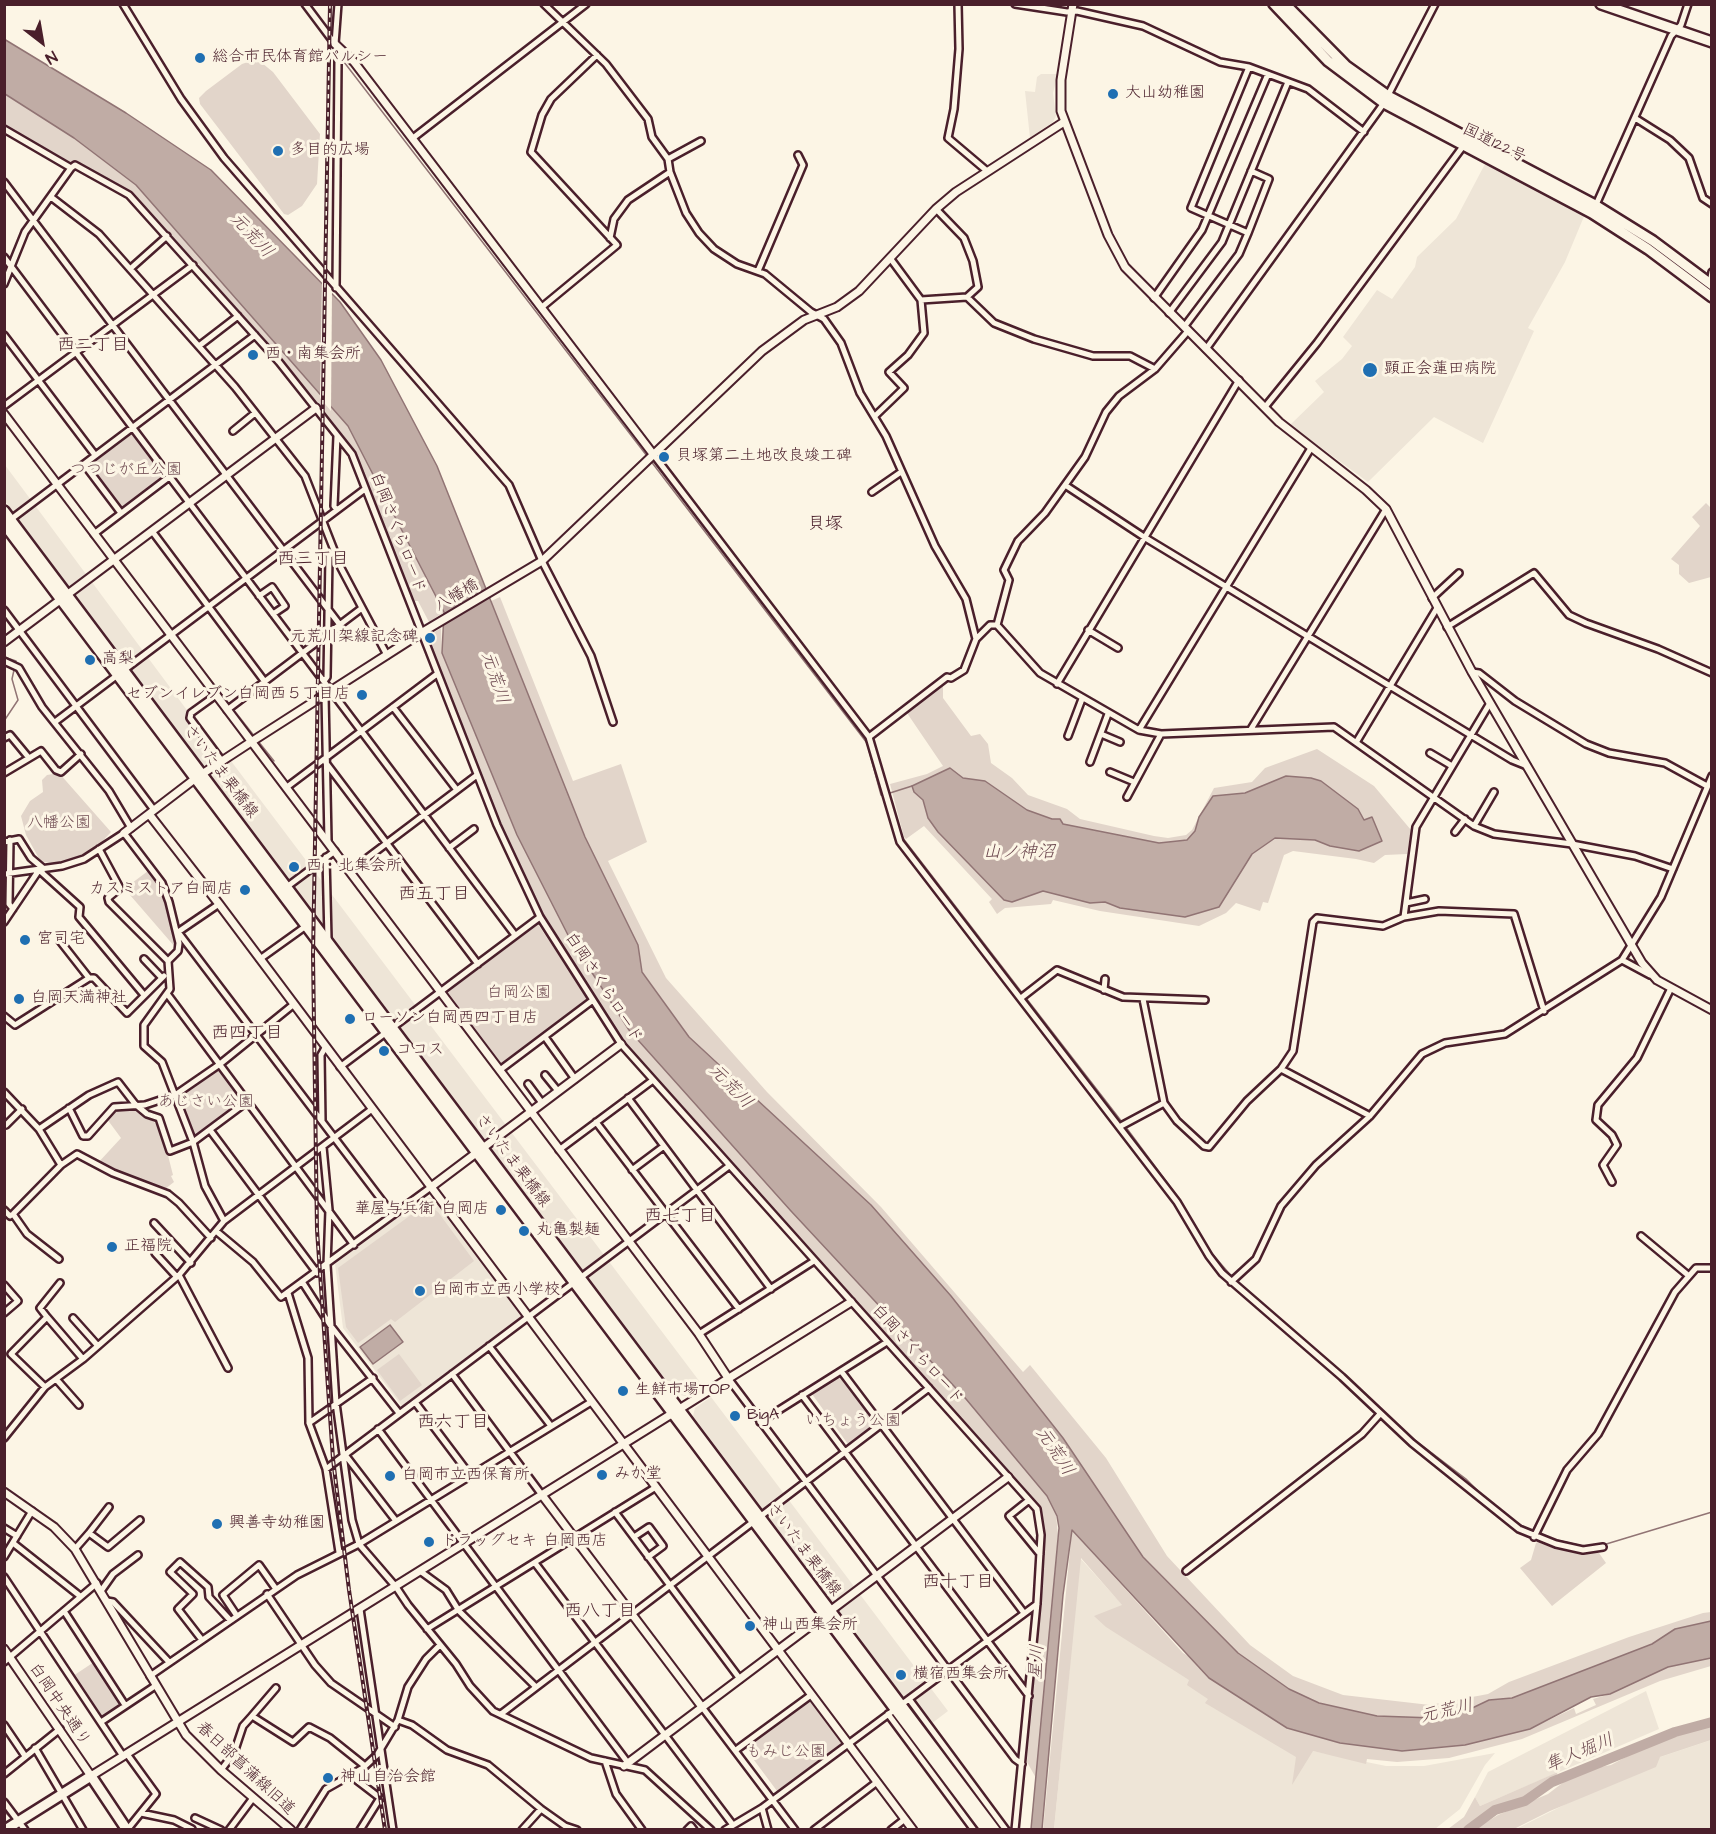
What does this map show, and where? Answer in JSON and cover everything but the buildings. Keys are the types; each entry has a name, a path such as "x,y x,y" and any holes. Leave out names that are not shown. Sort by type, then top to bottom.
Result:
{"main road":[{"name":"国道122号","path":"1274,4 1328,61 1386,100 1464,145 1594,209 1712,297"},
{"name":"国道122号","path":"1285,4 1346,66 1386,100 1653,241 1711,285"},
{"path":"1601,4 1629,16 1712,42"},
{"name":"さいたま栗橋線","path":"6,520 199,776 307,925 390,1031 828,1613 986,1830"},
{"name":"さいたま栗橋線","path":"199,776 328,939 390,1031"},
{"name":"さいたま栗橋線","path":"898,1707 995,1830"},
{"path":"5,1830 91,1776 127,1830"}],"street":[{"path":"123,4 203,131 254,195 509,485 542,561 591,656 613,722"},
{"path":"305,4 413,138 869,737 900,842 1121,1126 1177,1202 1209,1256 1231,1282 1342,1377 1412,1443 1461,1479 1496,1512 1534,1537 1584,1550 1603,1548"},
{"path":"335,44 338,4"},
{"path":"544,4 597,55 648,119 652,137 668,159 670,172 686,213 706,241 737,264 759,271 818,315 841,343 860,393 875,416 935,546 966,599 976,639"},
{"path":"413,138 586,4"},
{"path":"958,4 959,49 954,109 948,138 987,171"},
{"path":"1015,4 1072,8 1143,26 1220,62 1249,68 1308,89 1364,132"},
{"path":"1206,349 1386,100 1435,4"},
{"path":"1629,16 1630,4"},
{"path":"1594,209 1671,36 1677,31 1688,4"},
{"path":"1072,8 1060,97 1064,122 1112,244 1125,267 1265,407 1386,509 1472,672 1650,975"},
{"path":"336,288 338,61 344,53"},
{"path":"542,307 617,246 531,152 542,115 551,99 597,55"},
{"path":"1248,233 1191,208 1249,68"},
{"path":"1154,298 1202,231 1268,74"},
{"path":"1169,313 1222,242 1288,82"},
{"path":"1635,118 1670,140 1689,158 1703,198 1712,204"},
{"name":"八幡橋","path":"124,833 199,776 251,742 422,633 542,561 762,351 789,330 837,307 859,291 936,209 987,171 1064,122"},
{"name":"白岡さくらロード","path":"4,129 71,168 75,165 129,195 255,335 352,454 477,775 540,917 592,1000 621,1044 1037,1509 1041,1535 1037,1603 1015,1830"},
{"path":"668,159 701,141"},
{"path":"1265,407 1317,343 1464,145"},
{"path":"759,271 803,165 798,155"},
{"path":"4,284 26,232 71,168"},
{"path":"996,625 1009,580 1004,570 1018,541 1045,513 1085,457 1106,412 1119,396 1155,369 1239,254 1269,179 1251,171"},
{"path":"610,238 614,219 628,200 670,172"},
{"path":"4,182 7,190 34,220 340,625"},
{"path":"51,197 99,234 216,365 305,476 334,551 387,655"},
{"path":"921,300 967,297 978,287 974,261 964,238 936,209"},
{"path":"130,269 167,236"},
{"path":"4,257 324,681 328,693 326,760 328,840"},
{"path":"875,416 904,388 889,372 908,355 924,333 921,300 890,258"},
{"path":"4,406 193,265"},
{"path":"1711,285 1712,272"},
{"path":"967,297 994,323 1034,339 1093,356 1130,356 1155,369"},
{"path":"199,346 238,316"},
{"path":"4,335 95,455"},
{"path":"6,520 255,335"},
{"path":"1057,684 1239,380"},
{"path":"4,642 315,408"},
{"path":"233,431 255,412"},
{"path":"4,414 699,1334 760,1422 1015,1759 1022,1764"},
{"path":"337,436 334,506 337,510"},
{"path":"1139,730 1311,448"},
{"path":"84,464 121,513"},
{"path":"872,492 902,472"},
{"path":"94,534 170,477"},
{"path":"1065,485 1144,537 1471,735 1527,766"},
{"path":"55,722 365,489"},
{"path":"1251,729 1386,509"},
{"path":"152,531 265,682"},
{"path":"324,681 327,678 330,556 334,551"},
{"path":"1432,598 1459,573"},
{"path":"1447,627 1534,573 1555,602 1569,615 1658,649 1712,673"},
{"path":"260,596 272,587 285,606 273,614"},
{"path":"227,710 362,608"},
{"path":"1356,741 1437,608"},
{"path":"4,610 260,960 913,1830"},
{"path":"869,737 946,677 951,678 964,670 976,639 990,625 996,625 1040,673 1139,730 1161,734 1335,727 1474,826 1494,834 1572,844 1635,856 1673,869"},
{"path":"1088,630 1118,648"},
{"path":"5,663 19,668 42,707 109,791 131,828"},
{"path":"1472,672 1479,673 1515,701 1586,744 1609,753 1665,763 1707,786"},
{"path":"287,787 326,760 360,731 437,674"},
{"path":"328,693 360,731 515,935"},
{"path":"216,695 191,714 190,718 222,761"},
{"path":"1068,736 1082,699"},
{"path":"1404,917 1416,827 1490,703"},
{"path":"393,707 457,790"},
{"path":"1090,762 1108,714"},
{"path":"1101,734 1120,742"},
{"path":"1127,796 1161,734"},
{"path":"4,738 10,735 29,758"},
{"path":"4,773 41,751 56,770 61,772 81,754"},
{"path":"1430,753 1452,766"},
{"path":"326,760 478,964"},
{"path":"1110,772 1134,782"},
{"path":"350,871 477,775"},
{"path":"1231,1282 1256,1258 1281,1206 1316,1165 1370,1116 1422,1054 1446,1043 1505,1034 1544,1011 1601,971 1622,960 1661,897 1712,776"},
{"path":"1474,826 1494,792"},
{"path":"1455,832 1465,819"},
{"path":"449,848 474,829"},
{"path":"6,874 62,867 99,849 124,833 162,883 178,932 178,951 168,961 168,994 354,1245"},
{"path":"13,909 9,904 6,874 7,841 19,839 31,858 80,907 79,917 144,995"},
{"path":"99,849 120,888 108,898 109,902 168,961"},
{"path":"288,886 335,850"},
{"path":"326,857 328,939"},
{"path":"4,922 42,870"},
{"path":"1406,903 1425,899"},
{"path":"178,932 219,904"},
{"path":"1143,999 1164,1103 1177,1121 1204,1146 1209,1147 1248,1101 1281,1069 1293,1051 1313,922 1317,918 1383,926 1404,917 1439,911 1514,914 1544,1011"},
{"path":"340,1067 540,917"},
{"path":"260,960 307,925"},
{"path":"178,932 257,1034 333,1139 393,1215"},
{"path":"60,941 89,978"},
{"path":"4,1016 15,1025 89,978 94,978 128,1013 163,977 144,959"},
{"path":"1622,960 1712,1010"},
{"path":"1022,998 1057,970 1123,997 1205,1000"},
{"path":"1104,990 1105,979"},
{"path":"1612,1182 1603,1165 1617,1145 1612,1135 1596,1120 1598,1105 1637,1058 1671,988"},
{"path":"168,994 144,1025 144,1046 162,1062 193,1142 205,1186 224,1221"},
{"path":"500,1070 592,1000"},
{"path":"69,1108 83,1136 88,1136 114,1107 146,1105 176,1095 220,1064 294,1004"},
{"path":"545,1037 575,1079"},
{"path":"216,1231 254,1262 281,1297 317,1273 621,1044"},
{"path":"322,1123 321,1055 326,1048"},
{"path":"1281,1069 1370,1116"},
{"path":"545,1074 558,1091"},
{"path":"559,1150 653,1080"},
{"path":"39,1129 89,1095 118,1082 135,1104 147,1114 159,1118 170,1151 193,1142 248,1101"},
{"path":"528,1084 542,1103"},
{"path":"4,1092 39,1129 61,1165"},
{"path":"628,1098 771,1289"},
{"path":"1121,1126 1164,1103"},
{"path":"4,1123 6,1125 22,1109"},
{"path":"4,1438 45,1387 83,1359 178,1276 224,1221 372,1109"},
{"path":"596,1122 739,1309"},
{"path":"210,1130 317,1273"},
{"path":"322,1146 329,1210 327,1265 336,1403 352,1520 359,1544 396,1587 470,1686 493,1711 591,1758 645,1770 711,1830"},
{"path":"632,1170 664,1146"},
{"path":"4,1221 61,1165 77,1154 113,1173 168,1194 211,1238"},
{"path":"326,1469 729,1166"},
{"path":"4,1210 27,1234 59,1259"},
{"path":"154,1223 191,1263"},
{"path":"1641,1236 1689,1276"},
{"path":"155,1253 178,1276 228,1368"},
{"path":"699,1334 814,1262"},
{"path":"1534,1537 1567,1470 1598,1434 1675,1292 1696,1268 1712,1268"},
{"path":"60,1283 40,1308 83,1359"},
{"path":"303,1283 330,1324 399,1413"},
{"path":"4,1286 18,1301 4,1313"},
{"path":"288,1293 308,1358 309,1423 326,1469 339,1552"},
{"path":"4,1492 54,1527 75,1549 177,1722 851,1302"},
{"path":"45,1387 11,1354 47,1317"},
{"path":"73,1318 98,1346"},
{"path":"760,1422 887,1342"},
{"path":"489,1346 551,1426"},
{"path":"841,1371 1024,1613"},
{"path":"452,1374 795,1830"},
{"path":"309,1423 372,1378"},
{"path":"56,1379 79,1405"},
{"path":"501,1714 929,1388"},
{"path":"802,1395 1029,1696"},
{"path":"415,1402 470,1475"},
{"path":"150,1676 267,1594 339,1552 359,1544 591,1402"},
{"path":"1186,1571 1362,1434 1380,1414"},
{"path":"378,1429 626,1764"},
{"path":"345,1456 396,1521"},
{"path":"626,1764 1008,1477"},
{"path":"427,1629 656,1487"},
{"path":"1029,1500 1008,1516 1040,1554"},
{"path":"75,1549 109,1507"},
{"path":"4,1557 32,1511"},
{"path":"615,1512 740,1679"},
{"path":"89,1533 108,1547 140,1520"},
{"path":"634,1538 649,1527 663,1546 648,1557"},
{"path":"4,1528 17,1536"},
{"path":"13,1543 80,1596"},
{"path":"101,1591 113,1574 138,1555"},
{"path":"202,1640 178,1609 193,1594 170,1572 180,1562 208,1587 209,1597 230,1620"},
{"path":"535,1563 663,1736 733,1825"},
{"path":"237,1616 223,1595 259,1565 276,1589"},
{"path":"420,1571 446,1590 459,1611 536,1687"},
{"path":"4,1577 101,1722 156,1794 127,1830"},
{"path":"7,1659 97,1583"},
{"path":"267,1594 331,1683 395,1727"},
{"path":"107,1601 113,1602 169,1662"},
{"path":"725,1830 773,1800 1037,1603"},
{"path":"360,1609 393,1830"},
{"path":"64,1611 125,1705"},
{"path":"300,1830 326,1789 365,1766 380,1750 395,1727 408,1687 426,1659 440,1645"},
{"name":"白岡中央通り","path":"4,1648 7,1659 60,1729 91,1776"},
{"path":"101,1722 155,1686"},
{"path":"221,1770 234,1753 243,1726 276,1688"},
{"path":"736,1750 811,1695"},
{"path":"898,1707 972,1829"},
{"path":"898,1707 1006,1830"},
{"path":"252,1716 293,1742 309,1727 330,1738 365,1766"},
{"path":"398,1720 412,1725 447,1750 475,1759 498,1771 564,1828 577,1830"},
{"name":"春日部菖蒲線旧道","path":"91,1776 177,1722 221,1770 290,1829"},
{"path":"4,1725 25,1756"},
{"path":"4,1774 60,1729"},
{"path":"35,1748 83,1830"},
{"path":"605,1761 616,1794 642,1830"},
{"path":"350,1775 380,1798 360,1830"},
{"path":"813,1830 877,1782"},
{"path":"229,1830 253,1798"},
{"path":"4,1802 25,1830"},
{"path":"762,1808 768,1830"},
{"path":"522,1830 541,1809"},
{"path":"141,1813 174,1820 192,1829"},
{"path":"195,1818 221,1830"},
{"path":"891,1830 905,1819"},
{"path":"687,1830 691,1826 694,1830"}],"shaded area":[{"path":"1041,74 1058,74 1053,93 1056,116 1053,122 1030,138 1025,91 1035,92 1037,77"},
{"path":"1485,164 1585,214 1565,262 1528,328 1534,331 1483,443 1434,417 1368,482 1290,425 1324,392 1315,381 1342,359 1352,346 1343,337 1377,290 1392,299 1415,267 1417,257 1456,219"},
{"path":"5,465 221,756 202,765 5,501"},
{"path":"231,761 703,1386 685,1396 676,1394 212,776"},
{"name":"白岡市立西小学校","path":"422,1197 432,1198 522,1317 404,1409 343,1328 335,1264"},
{"path":"711,1397 948,1711 931,1724 909,1695 904,1698 693,1416 695,1408"},
{"path":"1080,1558 1136,1620 1313,1751 1386,1766 1424,1766 1495,1753 1485,1765 1460,1809 1435,1829 1054,1830"},
{"path":"1646,1691 1659,1729 1480,1806 1475,1797 1488,1772"},
{"path":"1711,1740 1711,1829 1514,1830 1660,1757"}],"green space":[{"name":"多目的広場","path":"251,61 262,63 273,72 320,134 317,184 302,206 288,215 284,214 200,104 199,98 206,91 242,64"},
{"path":"5,94 74,138 136,185 348,426 444,612 429,622 418,601 412,601 352,451 282,360 132,193 74,162 69,164 5,125"},
{"name":"つつじが丘公園","path":"130,433 134,434 165,475 122,509 88,467"},
{"path":"1706,503 1711,508 1711,577 1689,583 1679,574 1679,565 1671,559 1700,526 1692,517"},
{"path":"500,597 573,781 621,764 647,842 608,861 666,978 767,1092 881,1207 1023,1372 1030,1365 1106,1458 1167,1556 1250,1645 1293,1676 1343,1695 1430,1705 1488,1694 1509,1682 1629,1637 1703,1613 1711,1612 1711,1621 1675,1629 1652,1644 1512,1698 1490,1700 1466,1711 1434,1718 1377,1716 1319,1703 1289,1689 1238,1653 1143,1557 1063,1438 722,1066 689,1037 642,971 638,945 585,837 489,602"},
{"path":"441,628 442,653 517,835 1047,1496 1056,1515 1058,1535 1036,1778 1027,1762 1044,1537 1039,1508 622,1041 541,911 505,836 430,646 433,633"},
{"name":"山ノ神沼","path":"943,685 943,698 971,736 980,734 988,744 991,763 1012,778 1028,795 1067,809 1080,819 1154,836 1168,838 1186,835 1192,830 1214,788 1252,782 1265,768 1317,749 1374,786 1411,830 1407,854 1385,855 1374,863 1293,851 1284,855 1268,903 1263,902 1260,911 1236,903 1226,913 1199,926 1100,911 1053,900 1051,904 1005,908 997,914 989,902 992,899 924,826 906,839 904,837 890,784 927,774 943,766 907,713"},
{"name":"八幡公園","path":"59,773 111,832 98,846 79,856 58,863 41,862 26,835 21,816 30,801 43,792 42,780 47,775"},
{"path":"148,871 160,885 178,941 175,947 130,895 128,886"},
{"name":"白岡公園","path":"537,923 588,998 501,1066 445,991"},
{"name":"あじさい公園","path":"214,1070 219,1072 243,1101 194,1139 178,1096"},
{"path":"136,1107 161,1128 174,1182 165,1189 97,1164 121,1138 107,1119 115,1110"},
{"path":"426,1204 438,1212 474,1261 395,1322 391,1319 358,1343 346,1327 338,1268"},
{"path":"399,1354 422,1385 400,1401 377,1370"},
{"name":"いちょう公園","path":"840,1375 878,1425 850,1447 812,1394"},
{"path":"1072,1530 1183,1653 1340,1743 1402,1751 1465,1745 1530,1729 1574,1708 1576,1714 1596,1705 1593,1699 1610,1694 1668,1667 1711,1658 1711,1666 1660,1681 1522,1739 1449,1758 1397,1762 1367,1759 1366,1764 1313,1751 1292,1785 1296,1757 1205,1703 1208,1699 1187,1685 1189,1680 1106,1627 1094,1616 1122,1605 1081,1558 1054,1829 1043,1830"},
{"path":"1539,1541 1584,1553 1599,1553 1606,1563 1552,1606 1520,1568 1531,1560 1536,1543"},
{"path":"94,1662 122,1703 101,1717 73,1676"},
{"name":"もみじ公園","path":"810,1700 844,1743 780,1795 745,1748"},
{"path":"1711,1724 1711,1740 1660,1757 1656,1767 1550,1811 1514,1829 1475,1829 1498,1815 1548,1794 1569,1778 1590,1769 1611,1765 1641,1749"},
{"path":"1558,1772 1555,1778 1523,1800 1492,1808 1465,1829 1448,1829 1464,1817 1475,1797 1480,1806"}],"water":[{"name":"元荒川","path":"4,39 126,113 211,170 340,302 381,360 437,466 585,837 638,945 642,972 689,1037 871,1205 951,1296 1063,1438 1143,1557 1238,1653 1289,1689 1319,1703 1377,1716 1434,1718 1466,1711 1489,1700 1512,1698 1652,1644 1675,1629 1711,1621 1711,1658 1668,1667 1610,1694 1591,1697 1530,1729 1465,1745 1402,1751 1340,1743 1287,1728 1209,1678 1072,1530 1063,1595 1042,1829 1031,1829 1059,1528 1057,1516 1047,1496 966,1399 791,1211 629,1030 569,937 517,835 442,653 444,612 348,426 136,185 74,138 5,94"},
{"name":"山ノ神沼","path":"950,768 963,778 985,781 1027,810 1052,819 1060,819 1063,824 1159,843 1187,840 1195,831 1199,817 1213,796 1245,793 1286,776 1311,778 1321,781 1358,809 1364,820 1372,817 1382,841 1359,851 1330,846 1315,840 1275,838 1252,854 1219,907 1185,917 1120,908 1105,902 1090,903 1043,891 1012,902 1004,900 938,832 928,818 923,800 914,792 912,786"},
{"path":"390,1325 403,1342 373,1364 360,1347"}],"pier":[{"path":"322,280 332,290 331,411 320,398"}],"waterway":[{"path":"344,62 647,456"},
{"path":"5,409 23,434"},
{"path":"650,460 867,743 881,795 883,794"},
{"path":"4,616 14,628 4,636"},
{"path":"182,644 255,737"},
{"path":"4,657 16,661 12,679 18,700 4,721"},
{"path":"258,741 274,761"},
{"path":"890,793 912,786"},
{"path":"888,792 902,837 1023,994"},
{"path":"1026,998 1122,1122"},
{"path":"1125,1126 1180,1200 1209,1250 1233,1278"},
{"path":"1331,1364 1411,1437 1466,1479 1490,1503"},
{"path":"1603,1545 1712,1512"},
{"path":"1508,1517 1527,1529"},
{"path":"1548,1538 1587,1547"},
{"name":"隼人堀川","path":"1468,1830 1495,1810 1525,1801 1552,1782 1675,1732 1712,1722"},
{"path":"4,1811 9,1816"}],"railway":[{"path":"330,4 313,955 317,1230 333,1459 349,1590 385,1830"}],"place":[{"name":"総合市民体育館パルシー","path":"200,58"},
{"name":"大山幼稚園","path":"1113,94"},
{"name":"多目的広場","path":"278,151"},
{"name":"西・南集会所","path":"253,355"},
{"name":"顕正会蓮田病院","path":"1370,370"},
{"name":"貝塚第二土地改良竣工碑","path":"664,457"},
{"name":"元荒川架線記念碑","path":"430,638"},
{"name":"高梨","path":"90,660"},
{"name":"セブンイレブン白岡西５丁目店","path":"362,695"},
{"name":"西・北集会所","path":"294,867"},
{"name":"カスミストア白岡店","path":"245,890"},
{"name":"宮司宅","path":"25,940"},
{"name":"白岡天満神社","path":"19,999"},
{"name":"ローソン白岡西四丁目店","path":"350,1019"},
{"name":"ココス","path":"384,1051"},
{"name":"華屋与兵衛 白岡店","path":"501,1210"},
{"name":"丸亀製麺","path":"524,1231"},
{"name":"正福院","path":"112,1247"},
{"name":"白岡市立西小学校","path":"420,1291"},
{"name":"生鮮市場TOP","path":"623,1391"},
{"name":"BigA","path":"735,1416"},
{"name":"みか堂","path":"602,1475"},
{"name":"白岡市立西保育所","path":"390,1476"},
{"name":"興善寺幼稚園","path":"217,1524"},
{"name":"ドラッグセキ 白岡西店","path":"429,1542"},
{"name":"神山西集会所","path":"750,1626"},
{"name":"横宿西集会所","path":"901,1675"},
{"name":"神山自治会館","path":"328,1778"}],"district":[{"name":"西二丁目","path":"93,346"},
{"name":"貝塚","path":"825,525"},
{"name":"西三丁目","path":"313,560"},
{"name":"西五丁目","path":"434,895"},
{"name":"西四丁目","path":"247,1034"},
{"name":"西七丁目","path":"680,1217"},
{"name":"西六丁目","path":"453,1423"},
{"name":"西十丁目","path":"958,1583"},
{"name":"西八丁目","path":"600,1612"}],"water label":[{"name":"星川","path":"1038,1662"}]}
